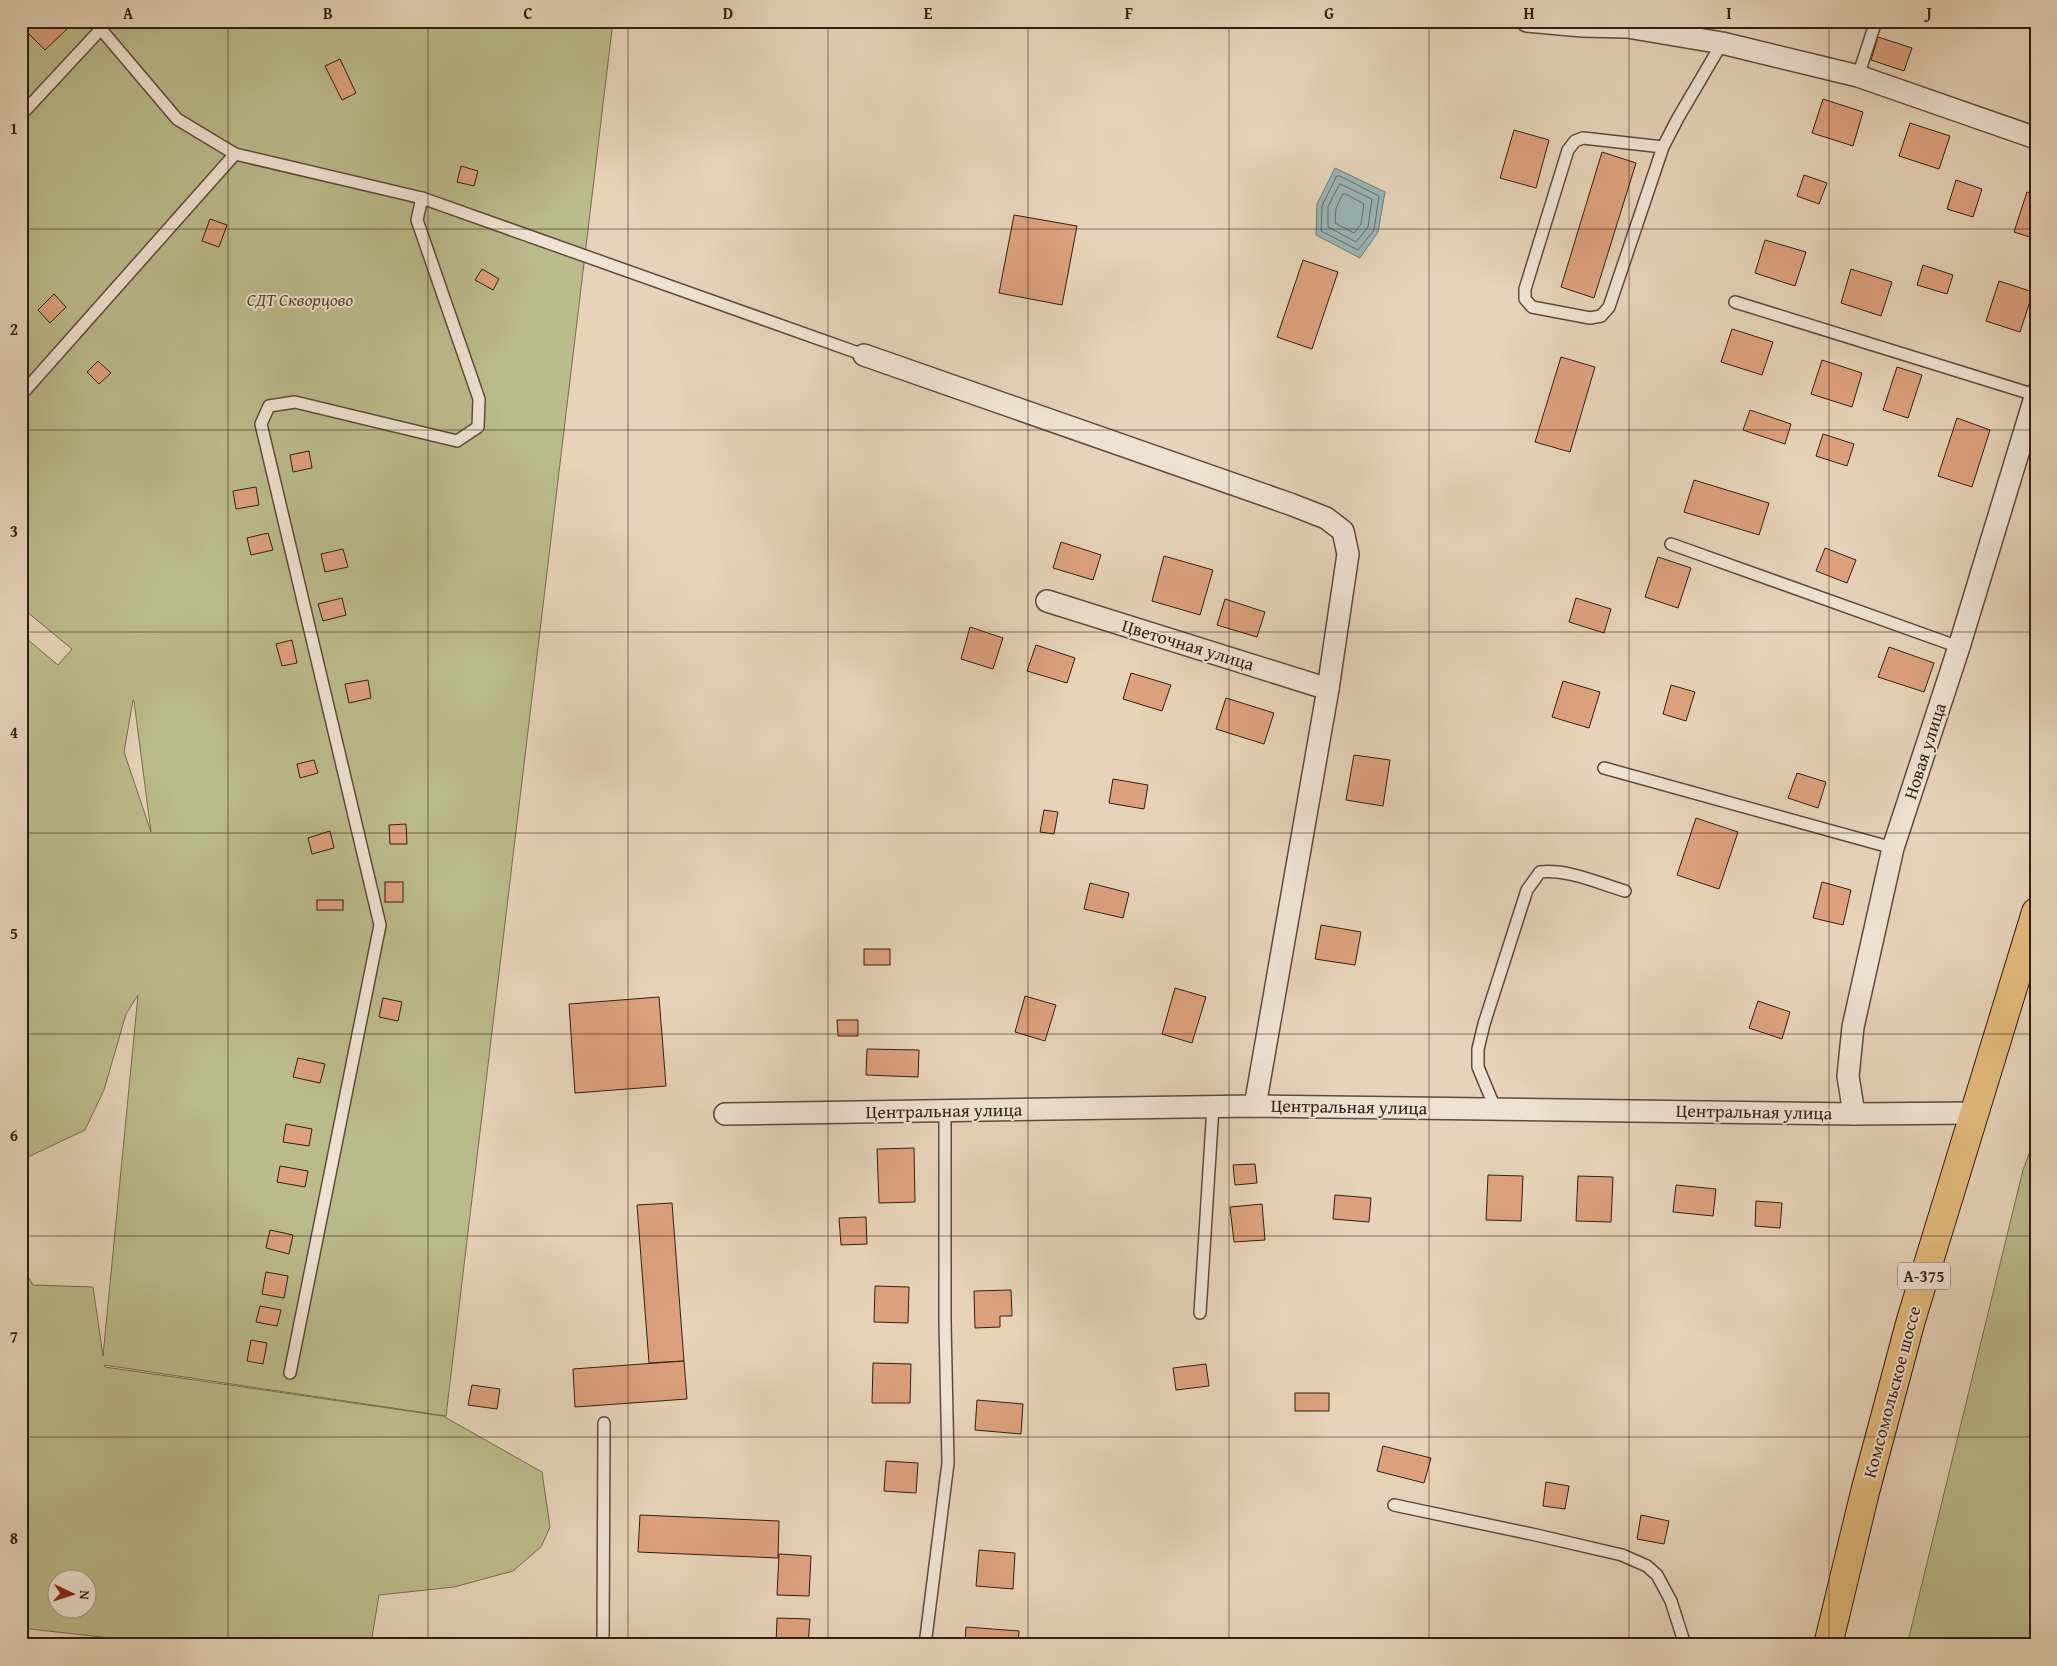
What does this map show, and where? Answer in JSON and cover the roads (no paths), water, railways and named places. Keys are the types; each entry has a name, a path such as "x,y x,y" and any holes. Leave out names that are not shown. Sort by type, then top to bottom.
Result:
{"highway":[{"name":"Комсомольское шоссе","path":"1828,1645 1865,1492 1908,1329 2036,912"}],"street":[{"path":"1527,22 1627,27 1722,43 1858,76 2036,138"},
{"path":"864,355 1290,504 1326,518 1343,531 1348,554 1328,689 1255,1106"},
{"name":"Новая улица","path":"1854,1114 1848,1076 1853,1027 1894,848 1959,647 2036,395"},
{"name":"Цветочная улица","path":"1047,600 1328,689"},
{"name":"Центральная улица","path":"725,1114 1214,1106 1495,1108 1854,1114 1973,1113"}],"lane":[{"path":"1858,76 1876,21"},
{"path":"21,115 97,25 177,119 235,154 422,198 864,355"},
{"path":"1663,146 1583,138 1575,141 1568,150 1525,288 1525,300 1532,307 1590,318 1601,316 1609,307 1663,146 1722,43"},
{"path":"21,395 235,154"},
{"path":"290,1373 380,925 260,424 270,406 295,402 457,441 478,428 479,399 417,220 422,198"},
{"path":"1735,302 2036,395"},
{"path":"1671,544 1959,647"},
{"path":"1604,768 1894,848"},
{"path":"1495,1108 1478,1067 1478,1049 1501,970 1532,880 1540,872 1551,871 1566,873 1625,891"},
{"path":"1200,1313 1214,1106"},
{"path":"925,1645 948,1463 945,1322 945,1110"},
{"path":"603,1645 604,1423"},
{"path":"1394,1505 1622,1555 1647,1566 1657,1574 1671,1601 1685,1645"}],"water":[{"path":"1335,168 1385,192 1378,232 1360,258 1316,235 1317,204"}],"park label":[{"name":"СДТ Скворцово","path":"300,300"}]}
